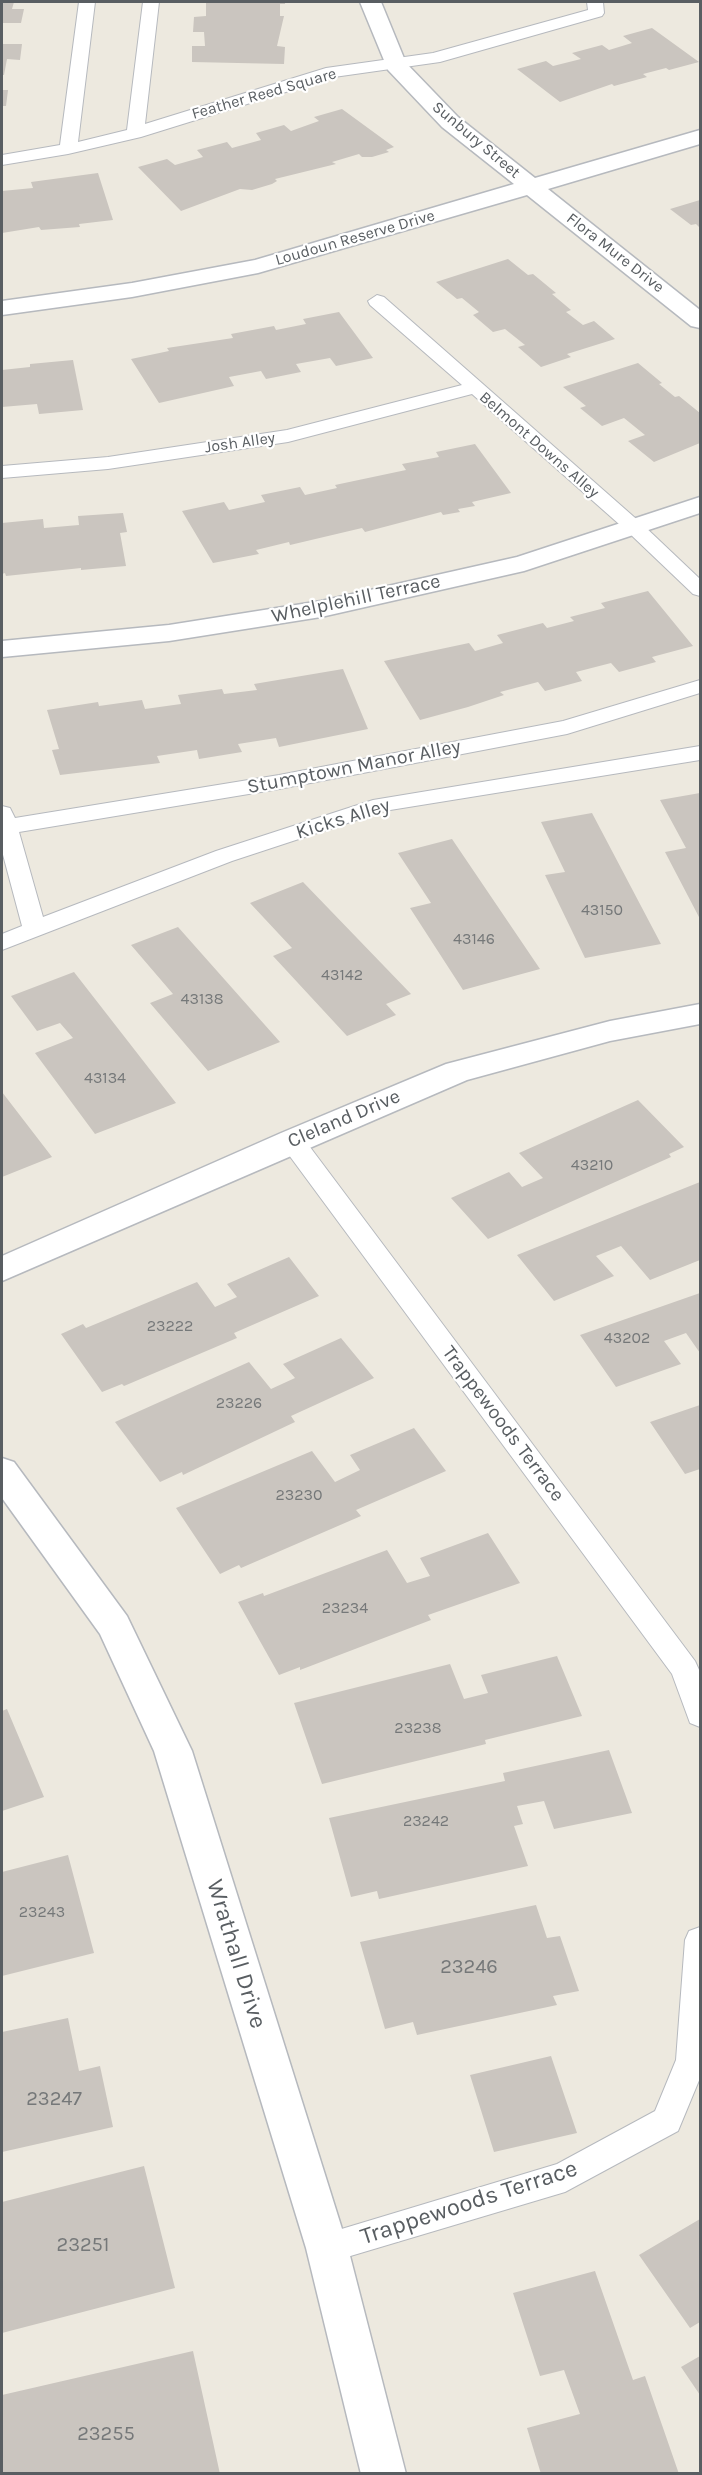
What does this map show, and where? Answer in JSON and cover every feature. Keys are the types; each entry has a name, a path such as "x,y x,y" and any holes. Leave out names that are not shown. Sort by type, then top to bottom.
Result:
{"street":[{"name":"Sunbury Street","path":"371,2 396,65 450,122 530,186"},
{"name":"Loudoun Reserve Drive","path":"2,308 132,290 258,266 700,137"},
{"name":"Flora Mure Drive","path":"530,186 700,321"},
{"name":"Whelplehill Terrace","path":"2,649 169,633 321,609 524,563 700,505"},
{"name":"Cleland Drive","path":"2,1269 292,1141 457,1072 610,1032 700,1014"},
{"name":"Wrathall Drive","path":"2,1473 114,1626 173,1751 327,2248 384,2474"}],"lane":[{"path":"68,149 87,2"},
{"path":"135,133 151,2"},
{"name":"Feather Reed Square","path":"2,160 68,149 135,133 332,72 434,58 596,13 595,2"},
{"name":"Belmont Downs Alley","path":"377,301 635,528 700,590"},
{"name":"Josh Alley","path":"2,472 108,463 288,436 474,388"},
{"name":"Stumptown Manor Alley","path":"2,820 279,782 567,727 700,686"},
{"name":"Kicks Alley","path":"2,942 224,856 381,805 700,753"},
{"path":"2,820 36,929"},
{"name":"Trappewoods Terrace","path":"292,1141 685,1669 700,1715"},
{"name":"Trappewoods Terrace","path":"327,2248 565,2177 667,2121 692,2060 700,1940"}],"building":[{"path":"2,2 14,2 12,9 24,9 21,23 2,23"},
{"path":"206,2 285,2 285,4 280,4 280,16 284,16 277,46 285,47 284,64 192,62 192,46 205,46 204,32 193,32 194,17 206,16"},
{"path":"652,28 699,62 643,74 647,77 614,86 612,84 560,102 517,69 546,61 553,66 581,59 572,53 602,45 609,50 632,43 623,36"},
{"path":"2,44 22,44 20,60 7,59 4,75 2,75"},
{"path":"2,90 8,90 6,106 2,106"},
{"path":"342,109 394,147 386,150 389,152 372,157 362,157 359,154 332,162 336,164 275,179 277,181 272,184 252,190 240,189 181,211 138,167 167,159 175,165 203,157 197,150 227,142 232,148 261,140 256,133 284,125 291,131 319,121 314,117"},
{"path":"98,173 113,220 79,224 80,227 41,230 39,227 2,233 2,191 33,188 31,182"},
{"path":"700,200 700,228 696,224 691,225 670,209"},
{"path":"508,259 528,275 533,274 556,293 552,294 571,310 566,312 583,325 594,321 615,339 567,354 571,357 541,367 518,347 525,345 505,329 493,332 473,315 479,312 462,298 457,299 436,282"},
{"path":"339,312 373,358 336,366 330,358 296,364 301,372 266,379 261,371 229,377 234,386 159,403 131,359 169,351 167,348 233,338 231,334 274,326 276,330 306,324 303,319"},
{"path":"73,360 83,410 39,414 37,404 2,407 2,370 30,367 30,364"},
{"path":"638,363 675,397 679,396 700,413 700,443 654,462 628,441 645,435 624,418 602,426 580,408 586,406 563,387"},
{"path":"475,444 511,493 472,502 475,506 458,509 460,512 443,515 441,512 365,532 362,528 290,545 289,542 256,550 259,554 213,563 182,511 224,502 229,510 265,502 261,495 300,487 305,495 337,488 335,485 406,470 402,464 439,457 436,452"},
{"path":"123,513 127,532 120,533 126,566 6,576 5,573 2,574 2,523 43,519 44,528 79,525 78,516"},
{"path":"648,591 693,646 652,657 656,662 619,672 611,663 576,672 582,681 545,691 538,682 500,692 504,695 420,720 384,661 469,643 475,651 503,643 497,635 543,623 547,628 574,621 570,617 605,608 601,603"},
{"path":"343,669 368,729 279,747 276,738 238,744 242,752 199,759 197,750 157,756 160,763 60,775 52,750 59,749 47,710 98,702 99,706 142,700 145,709 181,704 178,695 222,689 224,694 257,690 254,684"},
{"path":"700,793 700,919 665,852 686,848 660,800"},
{"path":"592,813 661,944 585,958 545,875 565,872 541,822"},
{"path":"452,839 540,969 463,990 410,908 431,903 398,853"},
{"path":"303,882 411,994 386,1004 396,1015 347,1036 273,956 292,948 250,903"},
{"path":"178,927 280,1042 208,1071 150,1003 173,994 131,945"},
{"path":"74,972 176,1103 95,1134 35,1053 73,1038 60,1023 37,1031 11,996"},
{"path":"2,1092 52,1157 2,1177"},
{"path":"638,1100 684,1147 669,1154 671,1157 488,1239 451,1198 509,1172 522,1187 543,1178 519,1153"},
{"path":"700,1182 700,1260 650,1280 621,1246 596,1256 614,1276 554,1301 517,1255"},
{"path":"289,1257 319,1296 234,1333 237,1338 124,1386 122,1384 102,1392 61,1334 83,1324 86,1328 197,1282 215,1307 237,1297 227,1284"},
{"path":"700,1293 700,1353 686,1333 664,1341 681,1364 616,1387 580,1335"},
{"path":"341,1338 374,1378 291,1416 295,1422 183,1475 182,1472 160,1482 115,1422 249,1362 271,1389 295,1378 283,1364"},
{"path":"700,1405 700,1469 685,1474 650,1422"},
{"path":"414,1428 446,1471 356,1510 361,1516 241,1568 239,1565 220,1574 176,1508 312,1451 335,1482 360,1470 350,1455"},
{"path":"488,1533 520,1583 428,1615 431,1620 300,1670 300,1667 279,1675 238,1602 263,1593 264,1596 387,1550 407,1583 430,1576 420,1558"},
{"path":"557,1656 582,1716 485,1740 486,1744 322,1784 294,1703 450,1664 464,1699 488,1693 481,1675"},
{"path":"7,1709 44,1797 2,1811 2,1711"},
{"path":"609,1750 632,1813 554,1829 544,1801 517,1806 523,1824 514,1826 528,1866 379,1899 377,1891 351,1897 329,1818 505,1781 503,1773"},
{"path":"68,1855 94,1953 2,1976 2,1872"},
{"path":"536,1905 547,1938 560,1936 579,1991 553,1996 557,2005 417,2035 413,2022 385,2029 360,1942"},
{"path":"68,2018 79,2071 100,2066 113,2127 2,2152 2,2032"},
{"path":"551,2056 577,2133 494,2152 470,2075"},
{"path":"144,2166 175,2288 2,2333 2,2202"},
{"path":"700,2219 700,2322 690,2328 639,2255"},
{"path":"595,2271 633,2380 645,2376 679,2474 541,2474 527,2428 580,2414 564,2370 540,2376 513,2293"},
{"path":"193,2351 220,2474 2,2474 2,2395"},
{"path":"700,2356 700,2395 681,2367"}]}
